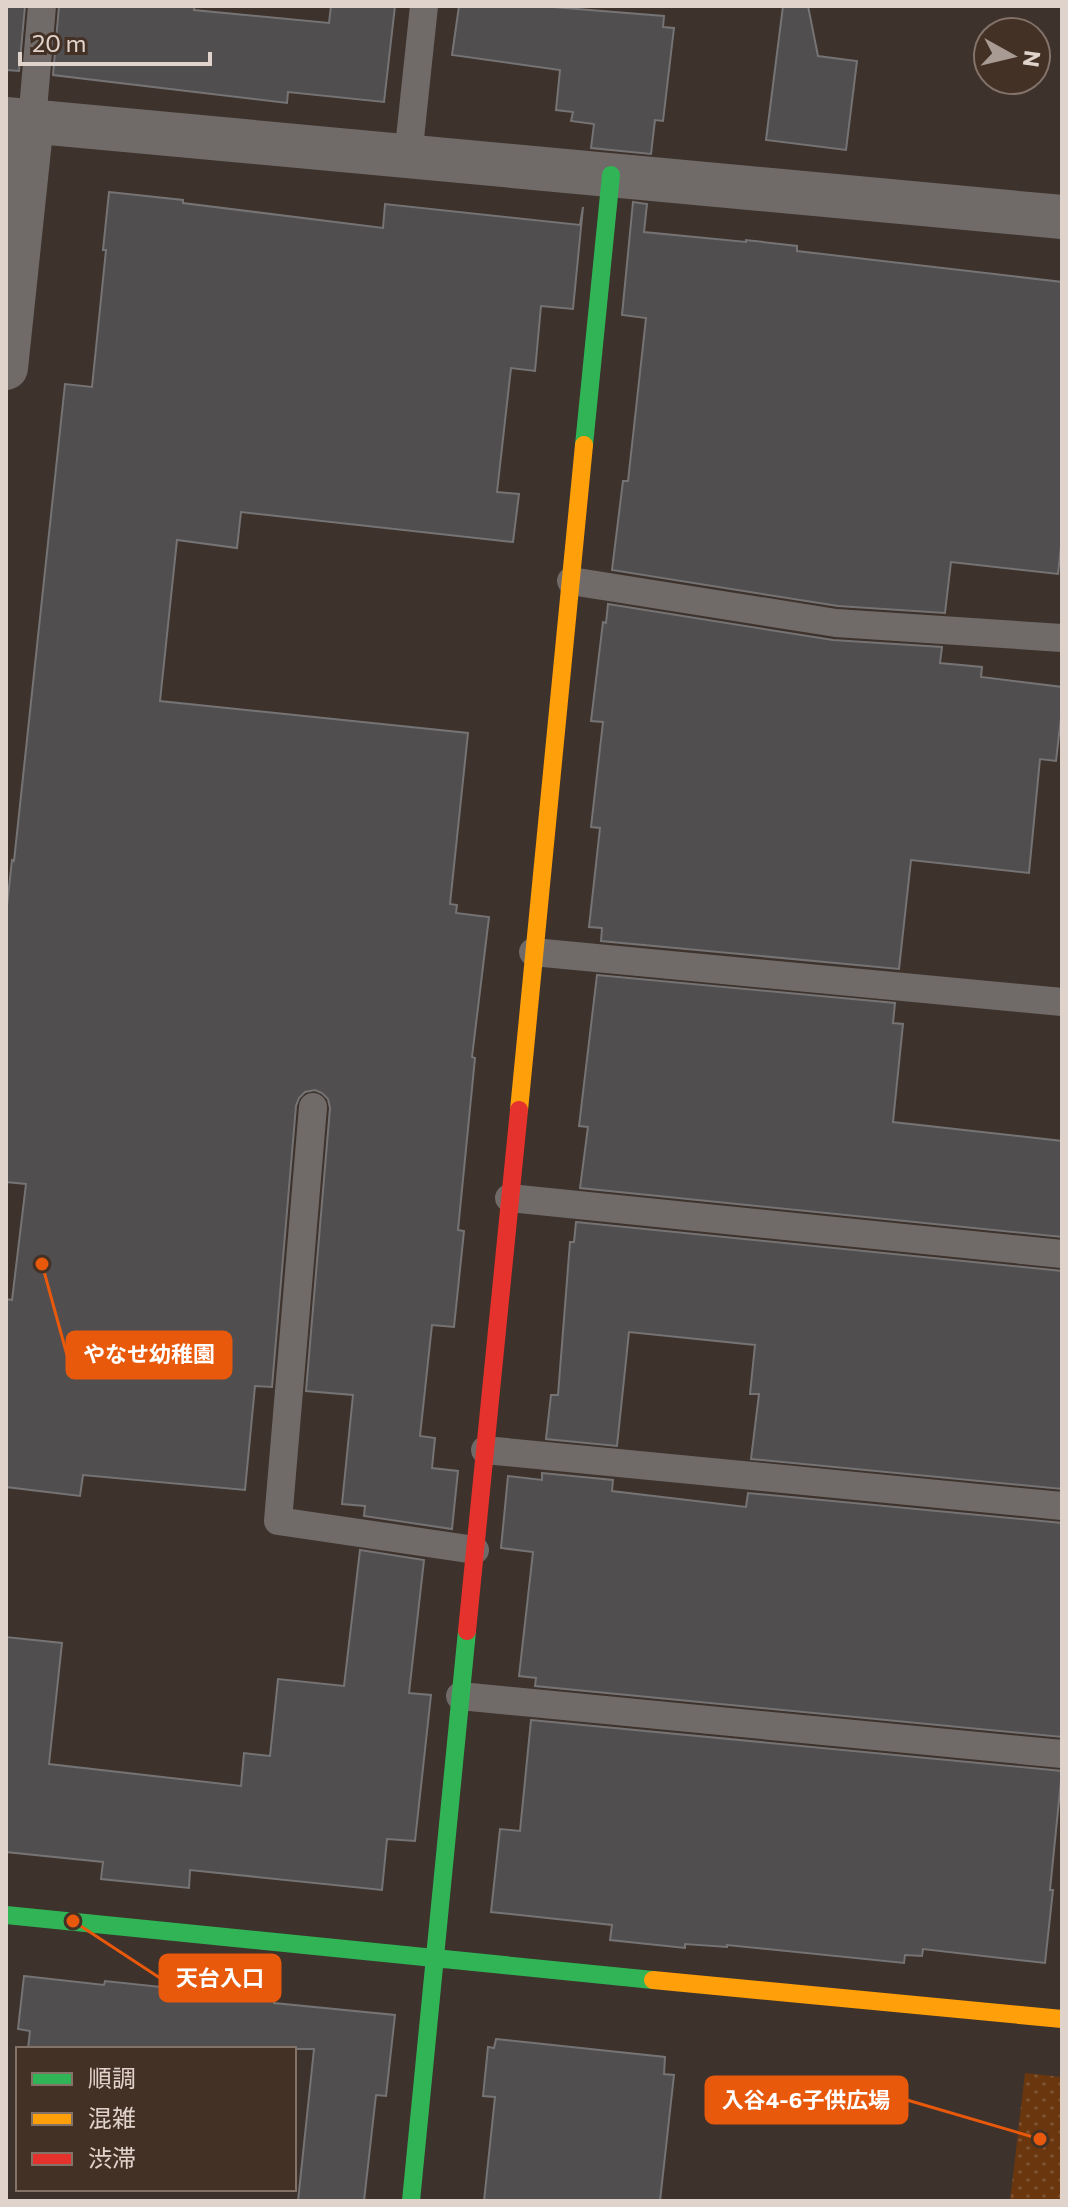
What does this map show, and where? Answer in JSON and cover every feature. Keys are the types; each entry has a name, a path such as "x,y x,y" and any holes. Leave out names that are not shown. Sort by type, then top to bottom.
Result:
{"street":[{"path":"6,368 19,120 1062,217"},
{"path":"411,2201 611,175"},
{"path":"6,1915 1062,2019"}],"lane":[{"path":"19,120 42,6"},
{"path":"408,157 424,6"},
{"path":"571,581 836,623 1062,638"},
{"path":"533,952 1062,1002"},
{"path":"313,1107 278,1521 475,1550"},
{"path":"509,1198 1062,1254"},
{"path":"485,1450 1062,1506"},
{"path":"460,1696 1062,1754"}],"shaded area":[{"path":"1025,2073 1062,2077 1062,2201 1010,2201"}],"building":[{"path":"6,6 25,6 19,71 6,70"},
{"path":"59,6 195,6 194,10 329,23 331,6 395,6 384,102 288,92 287,103 53,75"},
{"path":"459,6 540,6 664,16 663,27 674,28 663,121 655,120 651,154 591,148 594,124 571,121 573,112 556,110 560,70 452,55"},
{"path":"783,6 808,6 818,56 857,61 846,150 766,140"},
{"path":"109,192 383,228 385,204 580,225 583,207 573,309 541,306 535,371 511,368 497,492 519,494 513,542 241,512 237,548 177,540 160,701 468,733 450,904 457,905 456,913 489,917 472,1057 475,1058 458,1230 464,1231 454,1327 432,1325 420,1436 435,1438 432,1468 458,1471 452,1529 364,1516 365,1506 342,1504 353,1395 306,1391 330,1108 328,1099 315,1090 305,1092 296,1106 272,1387 255,1386 245,1490 83,1475 80,1496 6,1487 6,1299 12,1300 26,1184 6,1182 6,915 65,384 92,387"},
{"path":"633,202 647,204 644,232 797,246 797,251 1062,282 1062,537 1058,574 951,562 945,613 838,606 612,570 623,481 628,481 646,318 622,315"},
{"path":"608,604 833,640 942,647 940,663 982,667 981,677 1062,687 1056,761 1040,759 1029,873 911,860 899,969 601,941 602,928 589,927 600,828 591,827 603,722 591,721"},
{"path":"597,975 895,1003 893,1023 903,1024 893,1122 1062,1141 1062,1237 580,1188 588,1127 579,1126"},
{"path":"576,1222 1062,1271 1062,1489 751,1459 759,1394 750,1394 755,1345 629,1332 617,1446 546,1439 551,1395 558,1395 570,1242 574,1242"},
{"path":"542,1473 613,1480 612,1491 746,1507 748,1493 1062,1523 1062,1737 535,1686 536,1678 519,1676 533,1552 501,1548 508,1476 542,1480"},
{"path":"360,1550 424,1560 409,1693 431,1695 415,1841 387,1839 382,1890 190,1870 189,1888 101,1879 103,1862 6,1852 6,1637 62,1643 49,1764 241,1786 244,1753 270,1756 278,1679 344,1686"},
{"path":"531,1720 1062,1771 1045,1963 923,1949 922,1956 905,1955 904,1963 727,1945 685,1944 685,1948 610,1940 612,1925 491,1912 500,1829 520,1831"},
{"path":"24,1976 104,1985 105,1981 395,2015 386,2096 376,2095 364,2201 298,2201 314,2049 28,2047 30,2031 18,2029"},
{"path":"496,2039 665,2057 664,2074 674,2075 660,2201 484,2201 495,2097 483,2096 488,2047 494,2048"}],"traffic: fast":[{"path":"584,445 611,175"},
{"path":"411,2201 467,1631"},
{"path":"6,1915 653,1980"}],"traffic: slow":[{"path":"519,1110 584,445"},
{"path":"653,1980 1062,2019"}],"traffic: jam":[{"path":"467,1631 519,1110"}],"place":[{"name":"やなせ幼稚園","path":"42,1264"},
{"name":"天台入口","path":"73,1921"},
{"name":"入谷4-6子供広場","path":"1040,2139"}]}
